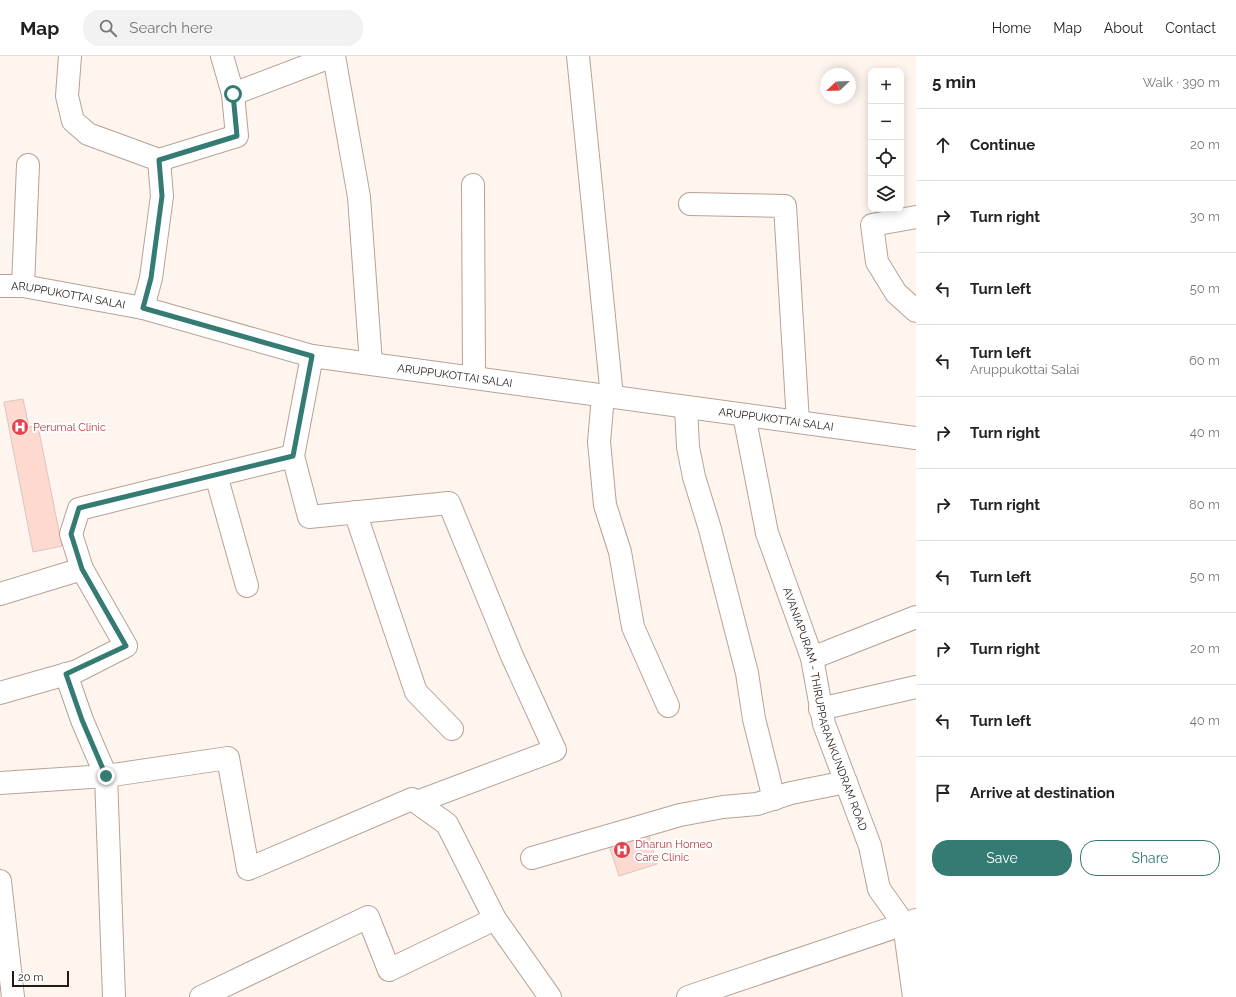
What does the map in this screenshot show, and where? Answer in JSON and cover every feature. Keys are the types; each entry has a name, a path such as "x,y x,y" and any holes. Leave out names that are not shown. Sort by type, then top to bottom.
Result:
{"street":[{"path":"70,56 67,96 73,121 88,134 159,160 237,136 233,94 222,56"},
{"path":"233,94 333,56 359,197 371,364"},
{"path":"578,56 607,396 599,442 605,505 620,552 633,627 668,706"},
{"path":"143,308 151,278 162,196 159,160"},
{"path":"23,286 28,165"},
{"path":"473,185 474,378"},
{"path":"690,204 785,206 798,422"},
{"path":"916,216 872,225 877,262 896,292 916,311"},
{"name":"ARUPPUKOTTAI SALAI","path":"0,286 23,286 143,308 312,356 916,438"},
{"path":"312,356 293,456 310,517 449,502 512,656 555,750 417,802"},
{"path":"686,407 688,447 694,477 710,529 747,673 754,719 774,799"},
{"name":"AVANIAPURAM - THIRUPPARANKUNDRAM ROAD","path":"744,415 767,533 812,658 820,709 870,846 880,889 910,922 914,997"},
{"path":"0,693 66,674 126,646 82,569 71,534 79,508 293,456"},
{"path":"216,475 247,586"},
{"path":"355,512 416,692 452,729"},
{"path":"0,594 82,569"},
{"path":"812,658 916,616"},
{"path":"66,674 82,720 106,776 114,997"},
{"path":"820,709 916,687"},
{"path":"0,783 106,776 228,758 248,869 412,799 447,824 494,919 550,997"},
{"path":"532,858 680,815 723,807 757,804 846,782"},
{"path":"0,881 13,997"},
{"path":"201,997 368,917 389,970 494,919"},
{"path":"688,997 910,922"}],"building":[{"path":"23,399 29,427 38,426 62,546 33,552 4,402"},
{"path":"647,830 657,864 619,876 608,842"}],"place":[{"name":"Perumal Clinic","path":"20,427"},
{"name":"Dharun Homeo Care Clinic","path":"622,850"}],"route":[{"path":"106,776 82,720 66,674 126,646 82,569 71,534 79,508 293,456 312,356 143,308 151,278 162,196 159,160 237,136 233,94"}]}
